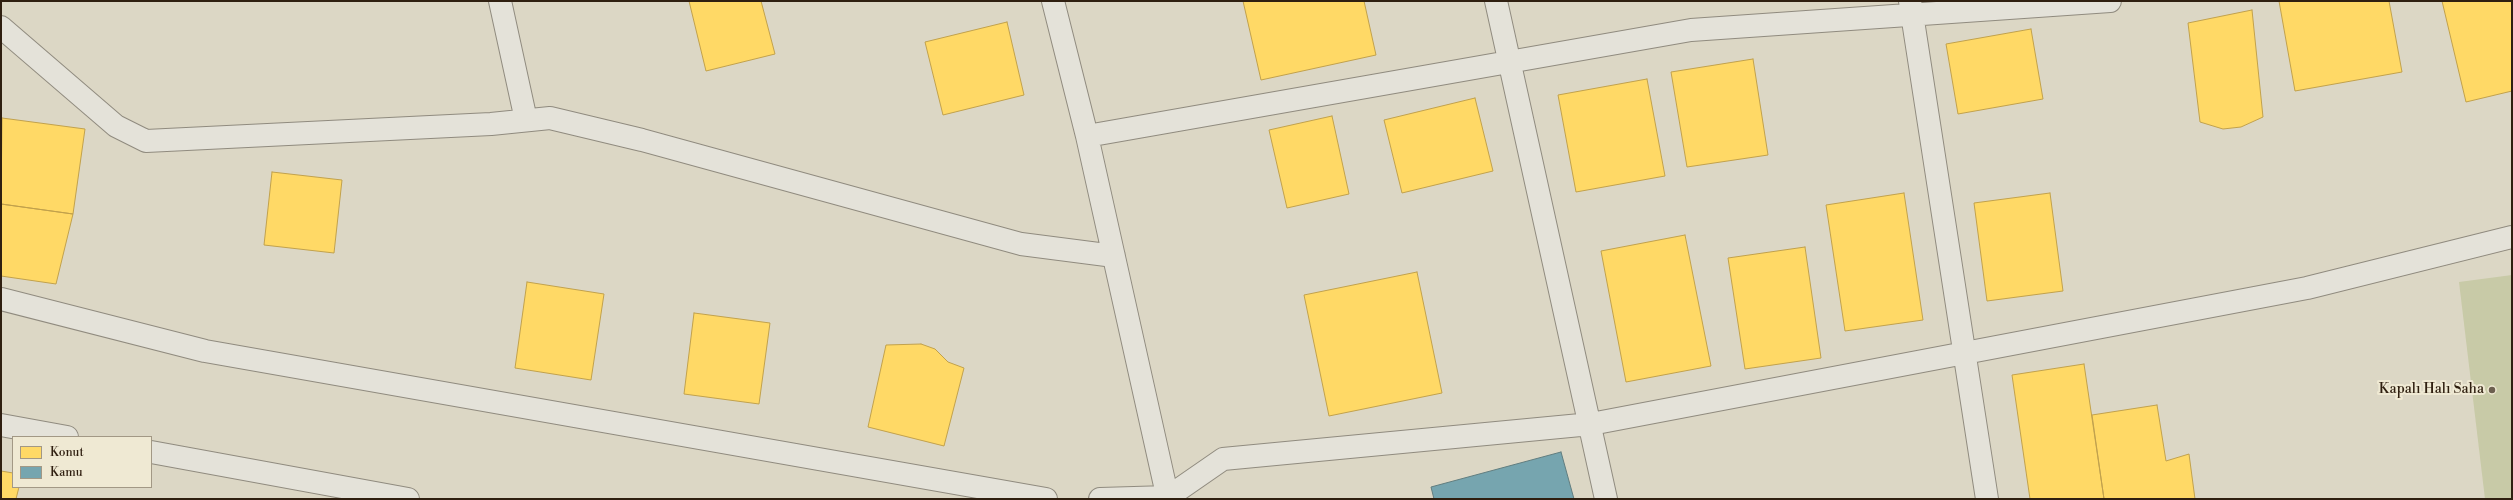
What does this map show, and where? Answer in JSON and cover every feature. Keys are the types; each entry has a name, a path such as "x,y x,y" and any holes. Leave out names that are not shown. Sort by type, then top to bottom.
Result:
{"street":[{"path":"500,1 526,120"},
{"path":"1053,1 1087,136 1168,498"},
{"path":"1496,1 1591,424 1606,499"},
{"path":"1087,136 1691,30 1911,8 2110,1"},
{"path":"1911,8 1963,352 1987,499"},
{"path":"1,27 116,126 146,141 492,124 550,118 642,140 1022,244 1114,256"},
{"path":"1100,499 1168,498 1223,459 1591,424 1963,352 2307,288 2512,237"},
{"path":"1,299 205,351 1046,499"},
{"path":"1,425 62,436"},
{"path":"152,452 408,499"}],"green space":[{"name":"Kapalı Halı Saha","path":"2512,275 2512,499 2485,499 2459,282"}],"building: Konut":[{"path":"689,1 761,1 775,54 706,71"},
{"path":"1243,1 1364,1 1376,55 1261,80"},
{"path":"2279,1 2389,1 2402,72 2295,91"},
{"path":"2442,1 2512,1 2512,91 2466,102"},
{"path":"2252,10 2263,117 2241,127 2223,129 2200,122 2188,23"},
{"path":"1007,22 1024,95 943,115 925,42"},
{"path":"2031,29 2043,99 1958,114 1946,44"},
{"path":"1753,59 1768,155 1687,167 1671,72"},
{"path":"1647,79 1665,176 1576,192 1558,95"},
{"path":"1475,98 1493,171 1402,193 1384,120"},
{"path":"1332,116 1349,194 1287,208 1269,130"},
{"path":"2,118 85,129 73,214 1,204"},
{"path":"272,172 342,180 334,253 264,245"},
{"path":"1904,193 1923,320 1845,331 1826,205"},
{"path":"2050,193 2063,291 1987,301 1974,203"},
{"path":"1,204 73,214 56,284 1,276"},
{"path":"1685,235 1711,366 1626,382 1601,251"},
{"path":"1805,247 1821,358 1745,369 1728,258"},
{"path":"1417,272 1442,393 1329,416 1304,295"},
{"path":"527,282 604,294 591,380 515,368"},
{"path":"694,313 770,323 759,404 684,394"},
{"path":"921,344 935,349 948,362 964,368 944,446 868,427 886,345"},
{"path":"2084,364 2104,499 2030,499 2012,375"},
{"path":"2157,405 2166,461 2189,454 2195,499 2104,499 2092,415"},
{"path":"1,471 12,473 12,488 19,488 16,499 1,499"}],"building: Kamu":[{"path":"1561,452 1574,499 1434,499 1431,487"}],"place":[{"name":"Kapalı Halı Saha","path":"2492,390"}]}
